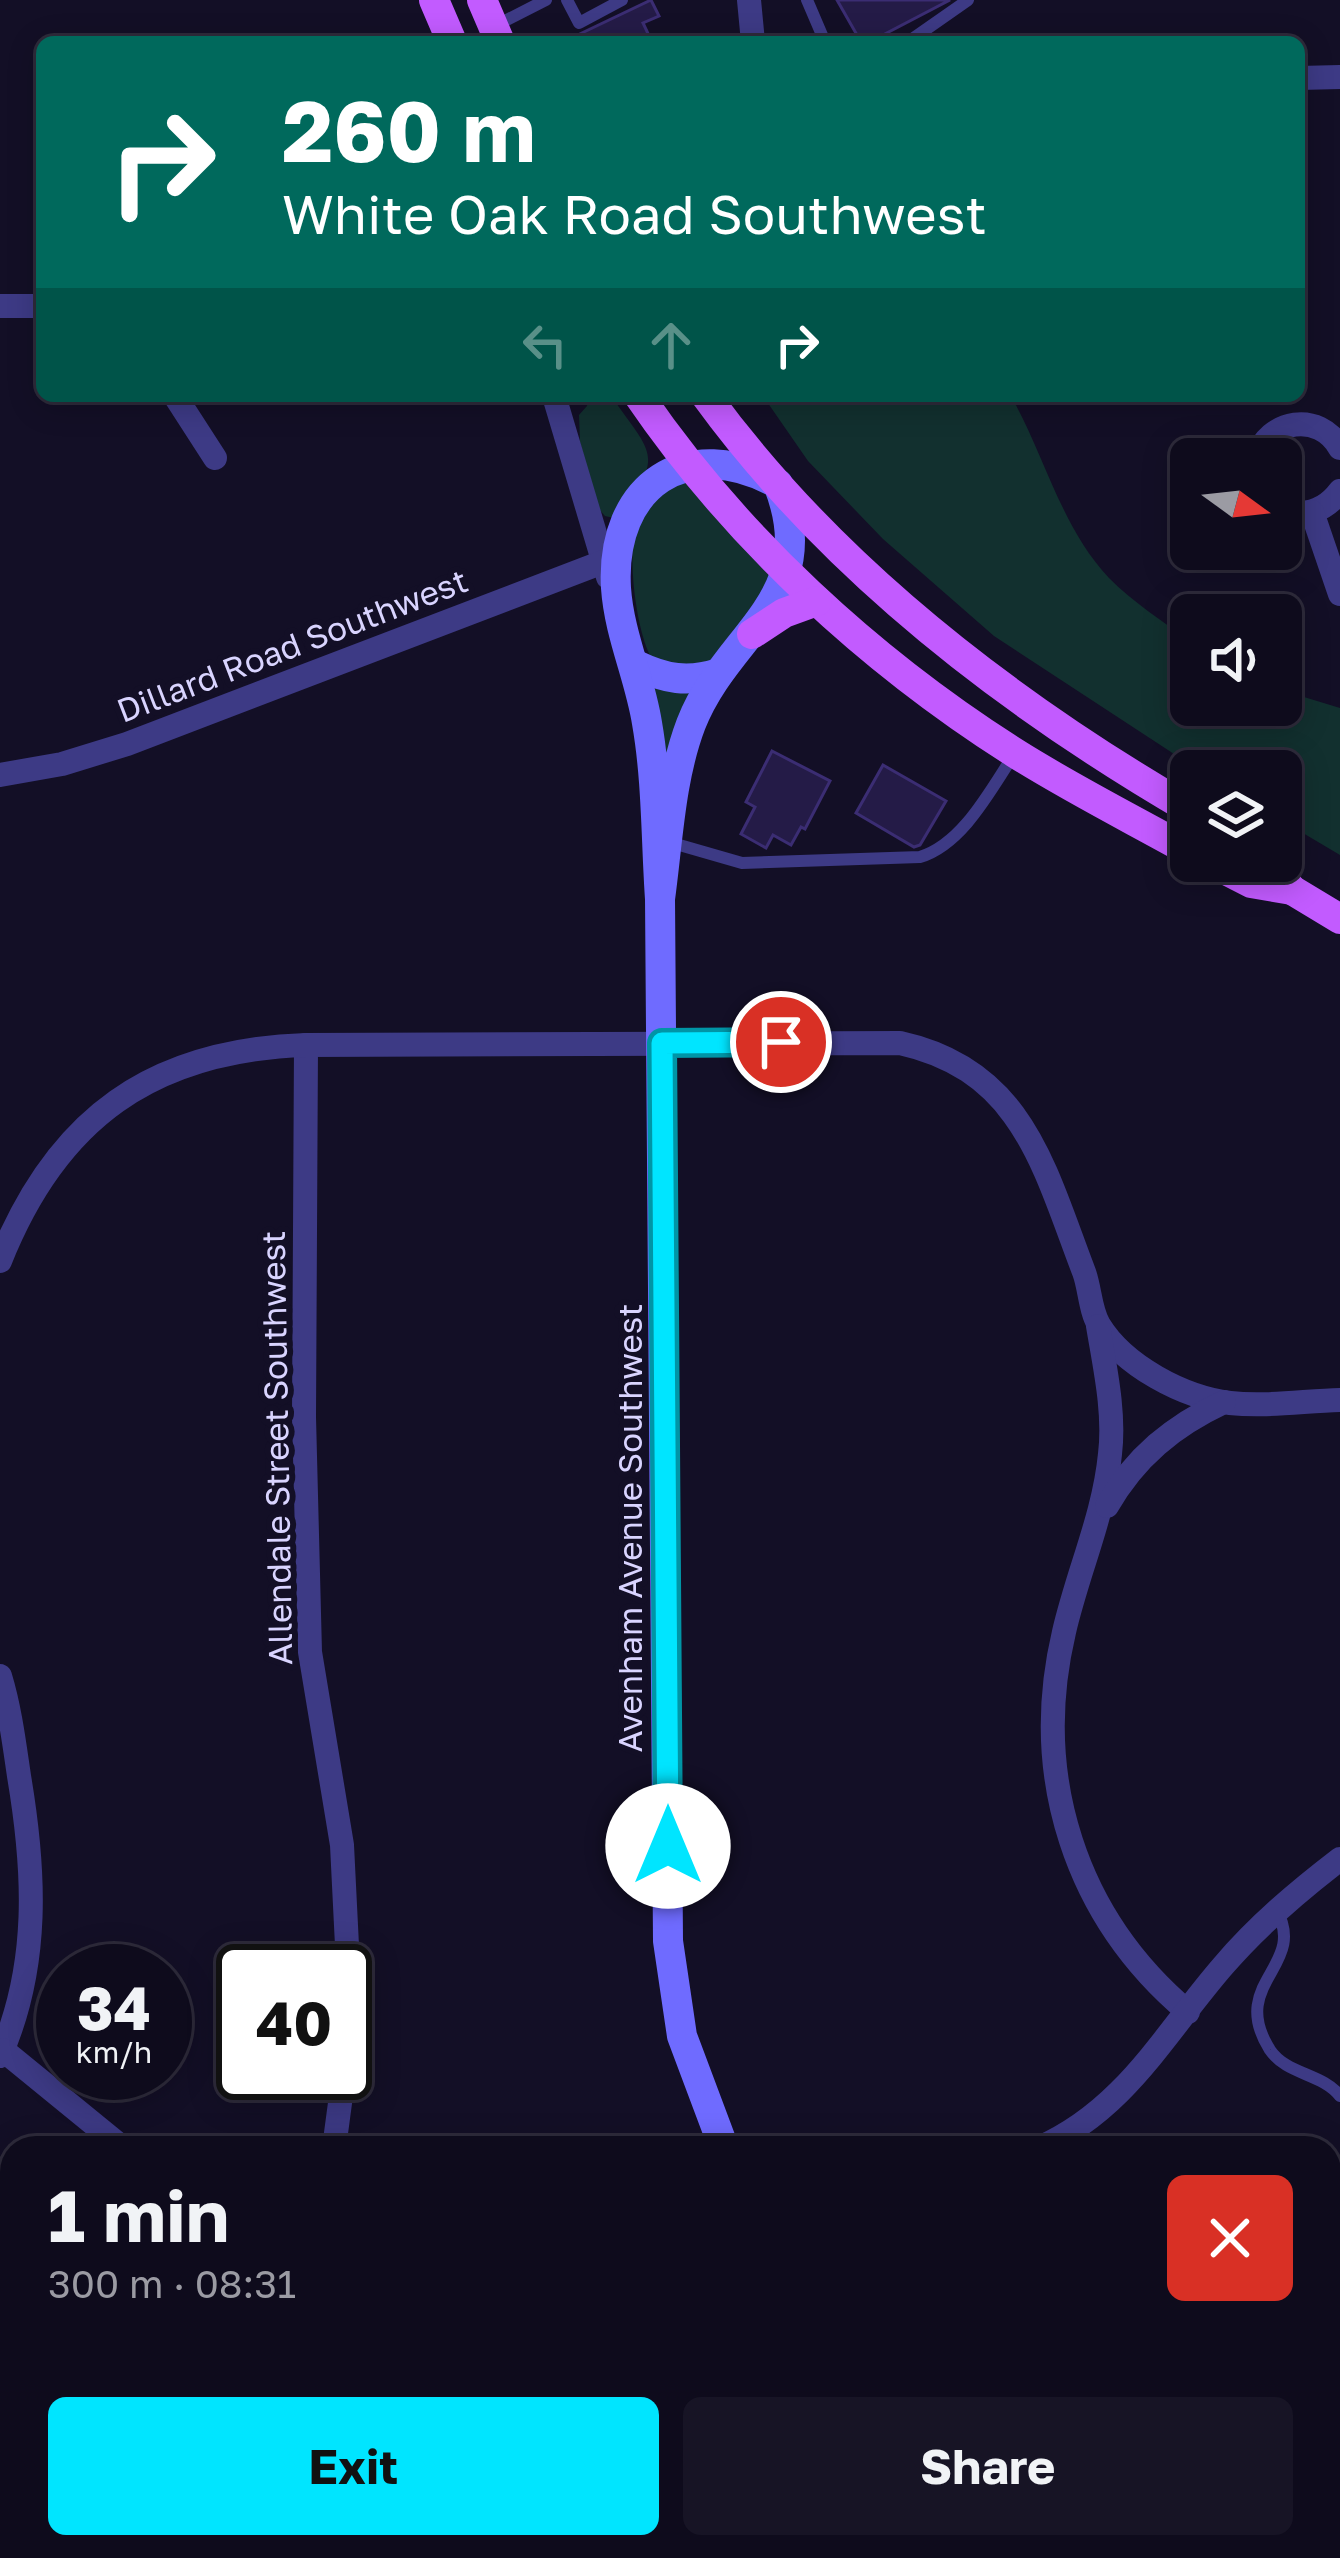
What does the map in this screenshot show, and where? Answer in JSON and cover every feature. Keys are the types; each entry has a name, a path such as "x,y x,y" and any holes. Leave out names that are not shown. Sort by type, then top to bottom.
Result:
{"main road":[{"path":"434,0 449,36"},
{"path":"644,402 691,463 817,601 930,694 1016,753 1170,840"},
{"path":"711,402 778,484 838,546 954,650 1065,732 1170,797"},
{"path":"752,634 817,601"},
{"path":"1250,882 1292,890"},
{"path":"1285,882 1340,919"}],"street":[{"path":"749,0 752,36"},
{"path":"1305,78 1340,76"},
{"path":"0,306 36,305"},
{"path":"180,402 215,458"},
{"name":"Avenham Avenue Southwest","path":"556,402 636,664 648,727 660,898 668,1941 682,2036 720,2136"},
{"path":"1268,438 1291,424 1322,429 1340,448"},
{"path":"691,463 732,465 778,484 791,527 789,572"},
{"name":"Avenham Avenue Southwest","path":"618,608 617,560 633,509 666,472 691,463"},
{"path":"1302,511 1325,507 1340,490"},
{"path":"1312,512 1340,594"},
{"name":"Dillard Road Southwest","path":"0,775 62,764 127,744 603,562"},
{"name":"Avenham Avenue Southwest","path":"660,898 681,754 693,720 789,572"},
{"path":"636,664 683,681 719,674"},
{"path":"0,1261 30,1198 57,1157 112,1104 187,1064 261,1047 900,1043 941,1055 979,1076 1001,1095 1025,1127 1088,1283 1098,1323 1111,1428 1101,1515 1063,1639 1054,1727 1057,1795 1067,1835 1100,1910 1142,1969 1188,2012"},
{"name":"Allendale Street Southwest","path":"306,1046 304,1417 310,1652 339,1822 348,1944"},
{"path":"1098,1323 1146,1370 1190,1393 1224,1402 1340,1400"},
{"path":"1101,1515 1142,1457 1194,1416 1224,1402"},
{"path":"0,1676 31,1845 33,1892 23,1984 1,2053 108,2136"},
{"path":"1060,2136 1123,2092 1276,1909 1340,1859"},
{"path":"336,2136 340,2100"}],"lane":[{"path":"492,23 546,0"},
{"path":"567,0 579,23 622,0"},
{"path":"807,0 822,36"},
{"path":"917,36 968,0"},
{"path":"668,842 742,863 920,857 950,841 1016,753"},
{"path":"1276,1909 1287,1940 1259,1995 1260,2026 1275,2056 1287,2067 1331,2086 1340,2096"}],"green space":[{"path":"588,402 615,402 648,456 642,481 618,519 605,516 598,508 580,442 579,415"},
{"path":"767,402 1014,402 1066,514 1092,558 1128,595 1170,627 1170,726 1302,726 1302,696 1340,708 1340,855 1302,832 1302,750 1170,751 994,636 883,539 808,461"},
{"path":"683,476 775,576 703,670 653,661 634,593 632,553 637,522"},
{"path":"653,681 696,688 667,754 665,754"}],"building":[{"path":"651,0 659,16 643,23 649,36 576,36"},
{"path":"837,0 950,0 884,36 858,36"},
{"path":"772,751 830,781 805,829 801,827 791,845 773,835 766,848 741,834 755,807 746,802"},
{"path":"883,765 946,801 920,845 914,847 856,813"}],"route":[{"path":"668,1846 662,1043 781,1042"}]}
